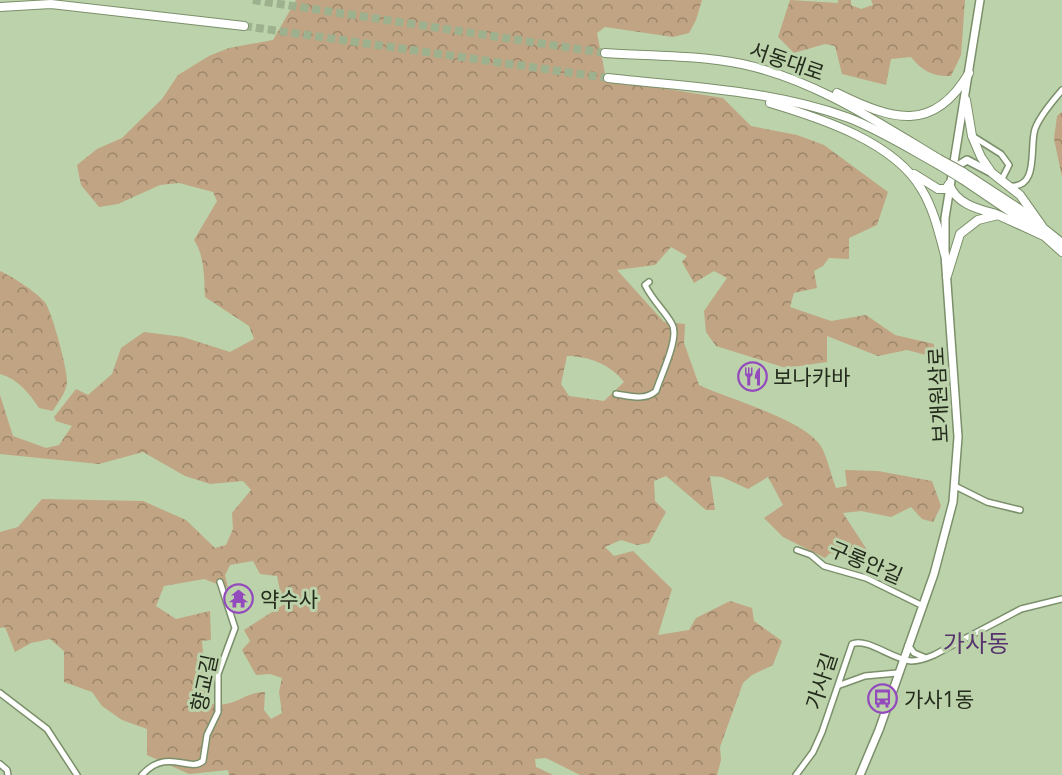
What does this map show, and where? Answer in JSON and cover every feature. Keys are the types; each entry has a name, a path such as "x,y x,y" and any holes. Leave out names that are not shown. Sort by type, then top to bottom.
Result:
{"highway":[{"path":"0,7 51,4 244,26"},
{"name":"서동대로","path":"605,53 741,64 786,76 856,108 939,162"},
{"path":"786,76 822,86 885,113 914,116 928,114 947,104 969,74"},
{"name":"서동대로","path":"608,78 740,94 814,107 850,118 939,162"},
{"path":"740,94 794,110 863,138 938,189 946,189 949,184"},
{"path":"966,100 972,136 981,157 1000,181 1020,195 1042,226"},
{"path":"939,162 1042,226 1062,243"},
{"path":"909,171 931,207 945,255"},
{"path":"962,176 1044,236 1062,252"},
{"path":"949,184 954,194 965,203 1044,236"},
{"path":"947,276 960,234 978,220 998,215"}],"main road":[{"name":"보개원삼로","path":"860,775 879,730 945,536 955,486 958,437 945,255 949,184 966,100 980,0"},
{"path":"951,170 967,160 992,173"}],"street":[{"path":"1008,186 1019,186 1025,182 1032,164 1034,130 1062,90"},
{"path":"972,136 1001,154 1009,165 1000,181"},
{"path":"616,394 640,398 656,391 673,344 675,336 673,325 654,304 645,285 649,282"},
{"path":"955,486 987,502 1020,510"},
{"name":"구롱안길","path":"797,550 811,555 824,566 866,578 921,605"},
{"name":"향교길","path":"142,775 153,764 166,760 201,764 206,755 207,735 218,712 218,674 235,628 220,582"},
{"path":"902,659 926,658 1021,609 1062,599"},
{"name":"가사길","path":"796,775 813,752 822,732 852,644 860,642 902,659"},
{"path":"907,644 914,653 926,658"},
{"path":"840,685 865,676 897,673"},
{"path":"0,693 47,729 77,775"},
{"path":"0,764 7,770 8,775"}],"green space":[{"path":"296,0 702,0 689,33 673,37 605,27 597,33 606,79 723,98 751,126 797,135 824,145 888,192 877,225 849,238 849,259 829,258 823,266 814,271 817,288 794,293 790,307 831,321 866,315 895,335 934,344 934,357 907,350 878,356 827,336 827,362 786,368 716,346 706,332 704,311 727,278 714,271 694,283 682,262 687,256 671,247 655,265 617,270 664,322 685,324 684,343 699,385 766,411 801,428 822,448 836,488 847,486 845,470 878,471 932,481 941,506 933,522 922,519 911,507 891,517 861,511 843,513 871,556 869,561 830,553 825,558 783,537 764,518 783,505 768,477 748,489 722,477 710,476 715,510 706,510 666,476 654,481 655,501 666,512 649,543 637,545 621,540 605,547 614,556 633,551 672,589 658,635 689,630 696,618 730,601 752,608 754,621 782,641 773,665 752,675 743,683 720,747 721,760 717,775 580,775 546,758 535,759 536,767 553,775 229,775 228,770 189,774 147,755 147,729 122,720 102,706 92,692 64,682 64,651 50,639 31,643 15,652 5,627 0,628 0,532 18,527 42,499 143,501 186,520 215,548 226,545 233,529 232,513 251,490 243,481 210,484 185,476 143,452 99,464 0,454 0,395 13,436 46,448 59,445 72,426 56,421 54,417 76,389 88,395 112,374 121,348 144,332 183,337 230,352 254,339 249,326 205,297 202,260 194,240 217,201 213,192 179,183 160,185 118,204 99,207 81,185 77,165 97,149 122,138 162,99 178,75 209,56 229,48 273,40","holes":["567,356 583,358 606,366 624,382 604,401 569,396 561,384","253,561 260,574 277,576 283,605 244,630 250,641 242,650 256,675 270,674 282,678 279,692 282,713 271,719 264,710 265,692 231,703 216,705 207,703 202,641 211,640 210,611 176,619 156,606 164,586 204,579 228,588 225,575 230,565"]},
{"path":"790,0 838,3 838,0 851,0 851,5 861,9 873,5 871,0 965,0 961,55 951,76 929,72 911,57 891,59 886,85 842,74 835,46 825,44 794,53 778,37"},
{"path":"1062,112 1062,177 1054,139 1057,116"},
{"path":"0,271 38,295 49,310 56,330 67,381 64,393 53,411 39,408 22,387 12,379 0,374"}],"tunnel":[{"path":"253,0 605,53"},
{"path":"244,26 608,78"}],"place":[{"name":"보나카바","path":"752,377"},
{"name":"약수사","path":"239,599"},
{"name":"가사1동","path":"883,699"}],"district":[{"name":"가사동","path":"976,642"}]}
